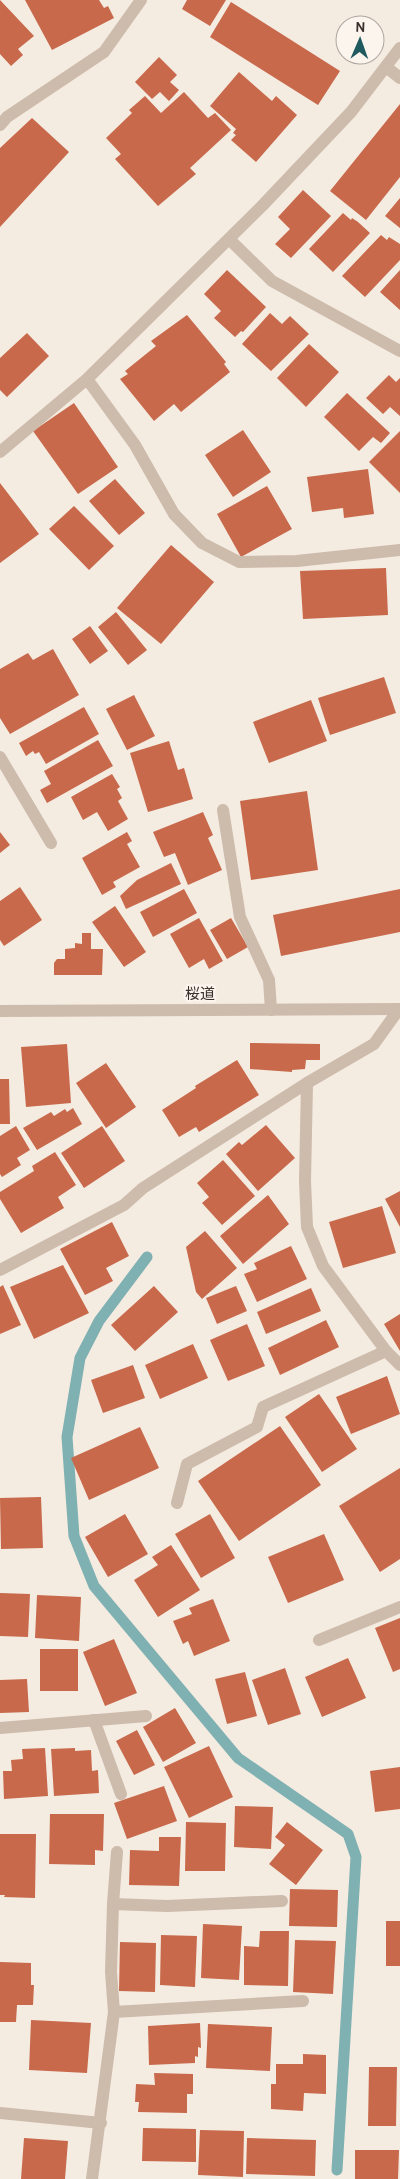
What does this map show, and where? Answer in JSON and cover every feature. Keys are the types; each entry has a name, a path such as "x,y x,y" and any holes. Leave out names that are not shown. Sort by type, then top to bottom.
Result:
{"street":[{"path":"0,125 7,117 104,52 141,0"},
{"path":"0,452 87,379 229,239 351,112 400,48"},
{"path":"386,67 400,78"},
{"path":"229,239 272,281 400,351"},
{"path":"87,379 134,445 174,514 202,543 239,562 297,561 400,550"},
{"path":"0,756 51,843"},
{"path":"223,810 240,917 269,980 271,1010"},
{"path":"0,1270 124,1204 143,1188 307,1083 374,1044 399,1009"},
{"name":"桜道","path":"0,1011 399,1009"},
{"path":"307,1083 304,1181 307,1227 323,1266 386,1351 400,1365"},
{"path":"177,1503 187,1464 257,1427 263,1407 386,1351"},
{"path":"319,1640 400,1607"},
{"path":"0,1728 146,1716"},
{"path":"94,1720 121,1794"},
{"path":"92,2179 101,2124 114,2012 111,1972 117,1852"},
{"path":"113,1904 167,1906 282,1901"},
{"path":"114,2012 303,2001"},
{"path":"0,2113 101,2124"}],"building":[{"path":"0,0 34,36 18,49 23,55 11,66 0,54"},
{"path":"25,0 99,0 104,8 108,6 114,18 52,50"},
{"path":"187,0 226,0 210,26 182,9"},
{"path":"231,2 340,71 318,105 210,37"},
{"path":"159,57 177,75 170,82 179,90 169,101 160,92 152,99 135,82"},
{"path":"239,72 272,101 276,96 297,115 256,162 231,140 236,135 233,133 236,129 210,106"},
{"path":"184,92 208,118 215,113 231,130 190,168 196,174 158,206 115,159 121,154 106,138 132,113 129,110 145,96 161,113"},
{"path":"400,104 400,177 366,220 330,191"},
{"path":"32,118 69,152 0,227 0,148"},
{"path":"303,190 331,216 291,258 275,244 290,229 278,217"},
{"path":"400,198 400,228 385,216"},
{"path":"343,213 351,220 352,218 358,222 370,233 333,272 309,249"},
{"path":"381,235 387,240 389,237 400,244 400,260 365,297 342,276"},
{"path":"227,270 266,307 243,332 241,331 235,337 214,318 221,311 204,294"},
{"path":"400,270 400,310 380,292"},
{"path":"270,313 282,324 290,316 309,334 271,371 242,344"},
{"path":"187,315 226,362 224,364 230,372 181,412 174,404 154,421 120,379 128,374 125,371 156,346 151,341"},
{"path":"27,333 49,356 7,397 0,390 0,358"},
{"path":"309,344 339,372 306,407 277,378"},
{"path":"389,375 396,382 400,378 400,416 390,407 383,414 366,398"},
{"path":"347,393 390,433 381,443 373,437 359,451 324,417"},
{"path":"74,403 118,467 78,494 33,431"},
{"path":"243,430 271,472 233,497 205,455"},
{"path":"400,431 400,493 369,462"},
{"path":"368,469 374,514 344,518 343,508 312,512 307,477"},
{"path":"115,479 145,513 119,535 89,501"},
{"path":"0,483 39,534 0,563"},
{"path":"267,486 292,529 241,557 217,514"},
{"path":"74,506 114,546 89,570 49,529"},
{"path":"171,545 214,582 161,644 117,608"},
{"path":"386,568 388,615 303,619 300,571"},
{"path":"116,612 147,650 128,665 98,627"},
{"path":"90,626 108,651 90,664 72,639"},
{"path":"53,649 79,695 10,734 0,718 0,669 28,653 33,660"},
{"path":"384,677 396,713 330,735 318,698"},
{"path":"134,695 155,736 127,750 106,709"},
{"path":"311,700 327,741 269,763 253,722"},
{"path":"84,707 99,734 46,764 39,752 35,754 33,751 26,756 19,743"},
{"path":"98,740 113,766 47,803 40,790 51,784 44,771"},
{"path":"169,741 178,770 184,768 193,799 148,812 130,753"},
{"path":"112,774 120,787 117,789 122,798 118,801 128,819 108,831 97,812 83,820 71,797"},
{"path":"307,791 318,870 251,880 240,801"},
{"path":"203,812 213,835 208,838 222,870 188,885 175,853 164,857 153,832"},
{"path":"0,832 10,845 0,853"},
{"path":"127,832 132,841 127,844 140,867 113,882 116,887 102,895 82,858"},
{"path":"171,863 181,884 126,909 120,896 137,880"},
{"path":"20,887 42,920 4,946 0,940 0,901"},
{"path":"184,889 197,913 153,937 140,912"},
{"path":"400,889 400,932 281,956 273,915"},
{"path":"115,906 146,952 124,967 92,922"},
{"path":"199,918 223,961 209,969 204,959 189,968 170,934"},
{"path":"231,918 248,947 227,959 210,930"},
{"path":"82,933 91,933 91,949 103,949 102,975 54,975 54,963 57,959 65,959 65,949 75,948 75,943 82,944"},
{"path":"250,1043 320,1044 320,1060 306,1060 305,1069 292,1070 292,1072 250,1069"},
{"path":"67,1044 71,1103 26,1107 21,1047"},
{"path":"237,1060 259,1095 199,1132 196,1127 179,1137 162,1110 196,1088 195,1086"},
{"path":"106,1063 136,1107 106,1128 76,1083"},
{"path":"0,1079 9,1079 10,1124 0,1124"},
{"path":"73,1108 82,1124 37,1150 23,1128 51,1112 54,1116 65,1109 67,1112"},
{"path":"266,1125 295,1158 258,1191 226,1154 239,1142 242,1145"},
{"path":"16,1126 30,1150 17,1158 21,1165 2,1177 0,1174 0,1136"},
{"path":"102,1126 125,1161 84,1188 61,1153"},
{"path":"55,1152 76,1185 58,1197 64,1208 21,1233 0,1199 0,1192 34,1171 32,1166"},
{"path":"223,1160 255,1196 222,1225 202,1203 209,1197 197,1183"},
{"path":"400,1191 400,1227 385,1199"},
{"path":"268,1195 289,1224 243,1264 220,1236"},
{"path":"382,1206 396,1253 343,1268 329,1222"},
{"path":"112,1222 129,1256 106,1268 113,1281 85,1295 60,1249"},
{"path":"205,1231 237,1268 202,1299 196,1292 186,1247"},
{"path":"291,1246 307,1279 257,1302 244,1274 257,1269 254,1263"},
{"path":"63,1265 89,1313 34,1339 10,1287"},
{"path":"3,1285 21,1325 0,1334 0,1287"},
{"path":"154,1286 178,1312 135,1351 111,1325"},
{"path":"236,1286 247,1311 217,1324 206,1298"},
{"path":"311,1288 321,1311 266,1334 257,1312"},
{"path":"400,1314 400,1351 384,1324"},
{"path":"326,1320 339,1347 280,1375 268,1348"},
{"path":"247,1324 265,1366 228,1381 210,1340"},
{"path":"193,1344 208,1378 160,1399 145,1365"},
{"path":"133,1365 145,1398 103,1413 91,1380"},
{"path":"387,1376 400,1414 351,1434 336,1397"},
{"path":"319,1394 357,1449 322,1472 285,1417"},
{"path":"280,1426 321,1485 239,1541 198,1481"},
{"path":"140,1427 159,1468 89,1500 71,1458"},
{"path":"400,1468 400,1559 380,1572 339,1506"},
{"path":"41,1497 43,1548 1,1549 0,1498"},
{"path":"125,1514 148,1554 108,1577 85,1537"},
{"path":"210,1514 235,1558 201,1578 175,1534"},
{"path":"324,1534 344,1580 288,1603 268,1557"},
{"path":"171,1545 200,1590 158,1617 134,1580 158,1565 152,1557"},
{"path":"0,1593 30,1594 28,1637 0,1636"},
{"path":"37,1595 81,1597 79,1641 35,1638"},
{"path":"213,1599 230,1641 194,1656 188,1641 183,1644 173,1621 192,1614 189,1608"},
{"path":"400,1618 400,1669 393,1672 375,1628"},
{"path":"114,1639 137,1693 105,1706 83,1652"},
{"path":"40,1649 78,1649 78,1691 40,1691"},
{"path":"348,1658 366,1698 322,1717 305,1677"},
{"path":"285,1668 301,1714 268,1725 252,1680"},
{"path":"245,1672 257,1716 227,1724 215,1679"},
{"path":"27,1679 29,1712 0,1713 0,1680"},
{"path":"175,1708 196,1743 163,1762 143,1727"},
{"path":"137,1730 155,1765 134,1775 116,1741"},
{"path":"209,1746 233,1797 189,1818 164,1767"},
{"path":"45,1748 48,1796 4,1799 3,1771 12,1771 11,1760 23,1759 22,1749"},
{"path":"75,1748 75,1751 91,1750 92,1771 98,1770 99,1793 54,1796 51,1749"},
{"path":"400,1767 400,1809 375,1812 370,1771"},
{"path":"164,1786 177,1821 127,1839 114,1803"},
{"path":"235,1806 273,1807 271,1849 234,1847"},
{"path":"50,1814 104,1814 103,1851 95,1850 95,1865 49,1864"},
{"path":"186,1822 226,1823 225,1871 185,1871"},
{"path":"287,1822 323,1850 296,1885 269,1864 285,1845 275,1837"},
{"path":"0,1834 36,1834 35,1898 4,1897 5,1895 0,1895"},
{"path":"159,1837 181,1837 179,1886 129,1885 130,1850 159,1851"},
{"path":"290,1889 338,1890 337,1927 289,1926"},
{"path":"386,1921 400,1921 400,1966 386,1966"},
{"path":"203,1924 242,1926 239,1980 201,1978"},
{"path":"260,1931 289,1931 288,1986 244,1985 244,1946 259,1947"},
{"path":"161,1935 197,1936 195,1987 160,1985"},
{"path":"295,1940 336,1941 333,1994 293,1992"},
{"path":"120,1942 156,1943 155,1992 119,1991"},
{"path":"0,1962 31,1963 31,1985 34,1985 33,2005 17,2005 16,2022 0,2022"},
{"path":"31,2020 91,2023 87,2073 29,2070"},
{"path":"200,2023 201,2048 198,2047 198,2057 195,2056 195,2063 149,2065 148,2026"},
{"path":"208,2024 272,2027 270,2071 206,2068"},
{"path":"303,2054 326,2055 326,2094 304,2093 303,2111 271,2109 271,2084 276,2084 276,2064 303,2064"},
{"path":"369,2067 397,2067 396,2126 368,2126"},
{"path":"154,2073 193,2074 193,2094 187,2094 187,2113 138,2112 139,2102 135,2102 136,2084 155,2085"},
{"path":"143,2128 196,2129 196,2162 142,2161"},
{"path":"200,2130 244,2131 243,2177 198,2175"},
{"path":"24,2138 68,2141 65,2179 21,2179"},
{"path":"247,2138 316,2140 315,2176 246,2174"},
{"path":"355,2150 399,2150 398,2179 355,2179"}],"waterway":[{"path":"147,1257 99,1321 80,1358 67,1437 74,1536 94,1586 238,1758 348,1834 356,1857 337,2170"}]}
